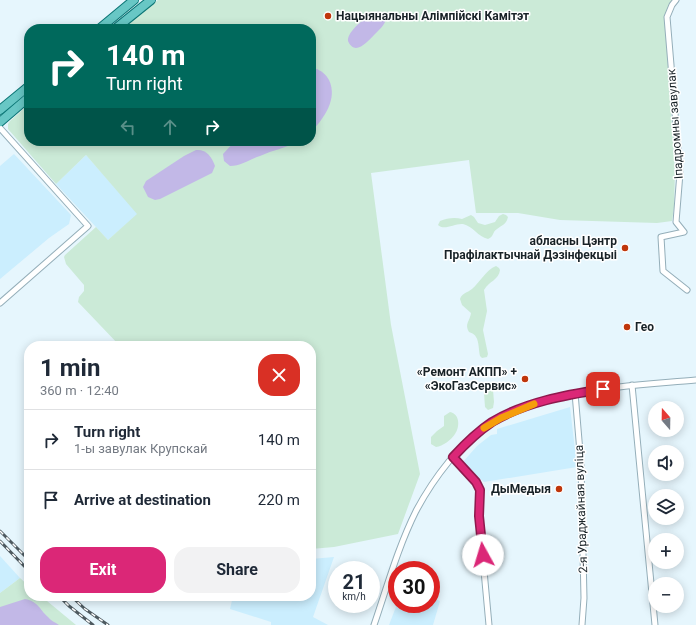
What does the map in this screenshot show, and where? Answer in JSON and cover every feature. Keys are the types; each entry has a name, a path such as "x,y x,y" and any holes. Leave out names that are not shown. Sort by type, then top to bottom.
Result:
{"main road":[{"path":"105,24 134,0"},
{"path":"121,24 151,0"},
{"path":"0,110 24,90"},
{"path":"0,122 24,101"}],"street":[{"name":"Іпадромны завулак","path":"676,0 667,17 680,173 676,222 684,232 661,237 663,271 687,290"},
{"path":"0,128 88,226 0,303"},
{"path":"374,625 404,541 416,512 430,485 453,457 475,435 501,418 544,401 575,393 632,385 696,380"},
{"path":"632,385 655,625"},
{"name":"2-я Ураджайная вуліца","path":"575,393 582,464 584,598 582,625"},
{"path":"453,457 476,482 480,490 480,522 489,625"}],"shaded area":[{"path":"376,12 382,12 385,16 386,19 383,25 362,46 354,48 351,46 348,41 354,28"},
{"path":"316,69 321,71 329,80 332,94 328,108 321,121 316,126"},
{"path":"230,146 286,146 234,166 230,166 224,161 223,154"},
{"path":"196,150 206,152 210,157 215,166 212,173 160,199 155,200 148,197 143,187 146,181 184,156"},
{"path":"14,154 71,215 69,224 49,238 0,279 0,166"},
{"path":"86,155 138,214 108,240 56,184"},
{"path":"570,407 577,467 484,482 462,463 477,446 491,435 497,434 497,429"},
{"path":"0,556 20,578 0,593"},
{"path":"334,557 333,561 328,561 328,574 313,617 328,625 271,625 271,622 230,609 232,601 316,601 316,559"},
{"path":"24,599 24,601 32,601 49,618 59,625 0,625 0,607"},
{"path":"394,613 436,613 433,625 389,625"}],"green space":[{"path":"158,0 674,0 665,16 675,172 672,221 657,223 560,220 518,213 476,213 469,160 371,173 391,325 420,474 398,534 334,547 316,549 316,341 115,341 78,302 79,297 84,291 84,285 66,264 64,257 96,227 108,240 137,214 86,155 56,184 8,129 8,124 24,108 24,146 316,146 316,24 127,24"},
{"path":"503,214 508,217 506,222 495,230 488,239 481,236 467,225 460,224 440,227 438,225 440,221 445,219 462,219 471,215 478,223 485,225 495,222 499,216"},
{"path":"496,266 500,270 498,276 488,284 484,290 487,311 483,330 488,354 487,357 482,358 480,356 477,338 473,333 469,332 467,327 471,313 462,305 460,299 463,294 475,286 489,270"},
{"path":"489,388 493,390 494,402 493,408 488,410 485,407 484,393 485,389"},
{"path":"450,412 456,415 458,421 457,431 447,442 436,447 431,444 431,437 444,426 444,416"},
{"path":"20,578 24,582 24,601 47,601 76,625 0,625 0,593"}],"railway":[{"path":"0,531 24,555"},
{"path":"0,541 24,566"},
{"path":"64,601 93,625"},
{"path":"76,601 108,625"}],"slow traffic":[{"path":"484,428 501,418 534,404"}],"place":[{"name":"Нацыянальны Алімпійскі Камітэт","path":"328,16"},
{"name":"абласны Цэнтр Прафілактычнай Дэзінфекцыі","path":"625,248"},
{"name":"Гео","path":"627,327"},
{"name":"«Ремонт АКПП» + «ЭкоГазСервис»","path":"525,379"},
{"name":"ДыМедыя","path":"559,489"}],"route":[{"path":"483,555 479,516 480,490 476,482 453,457 475,435 492,423 514,412 544,401 575,393 603,389"}]}
